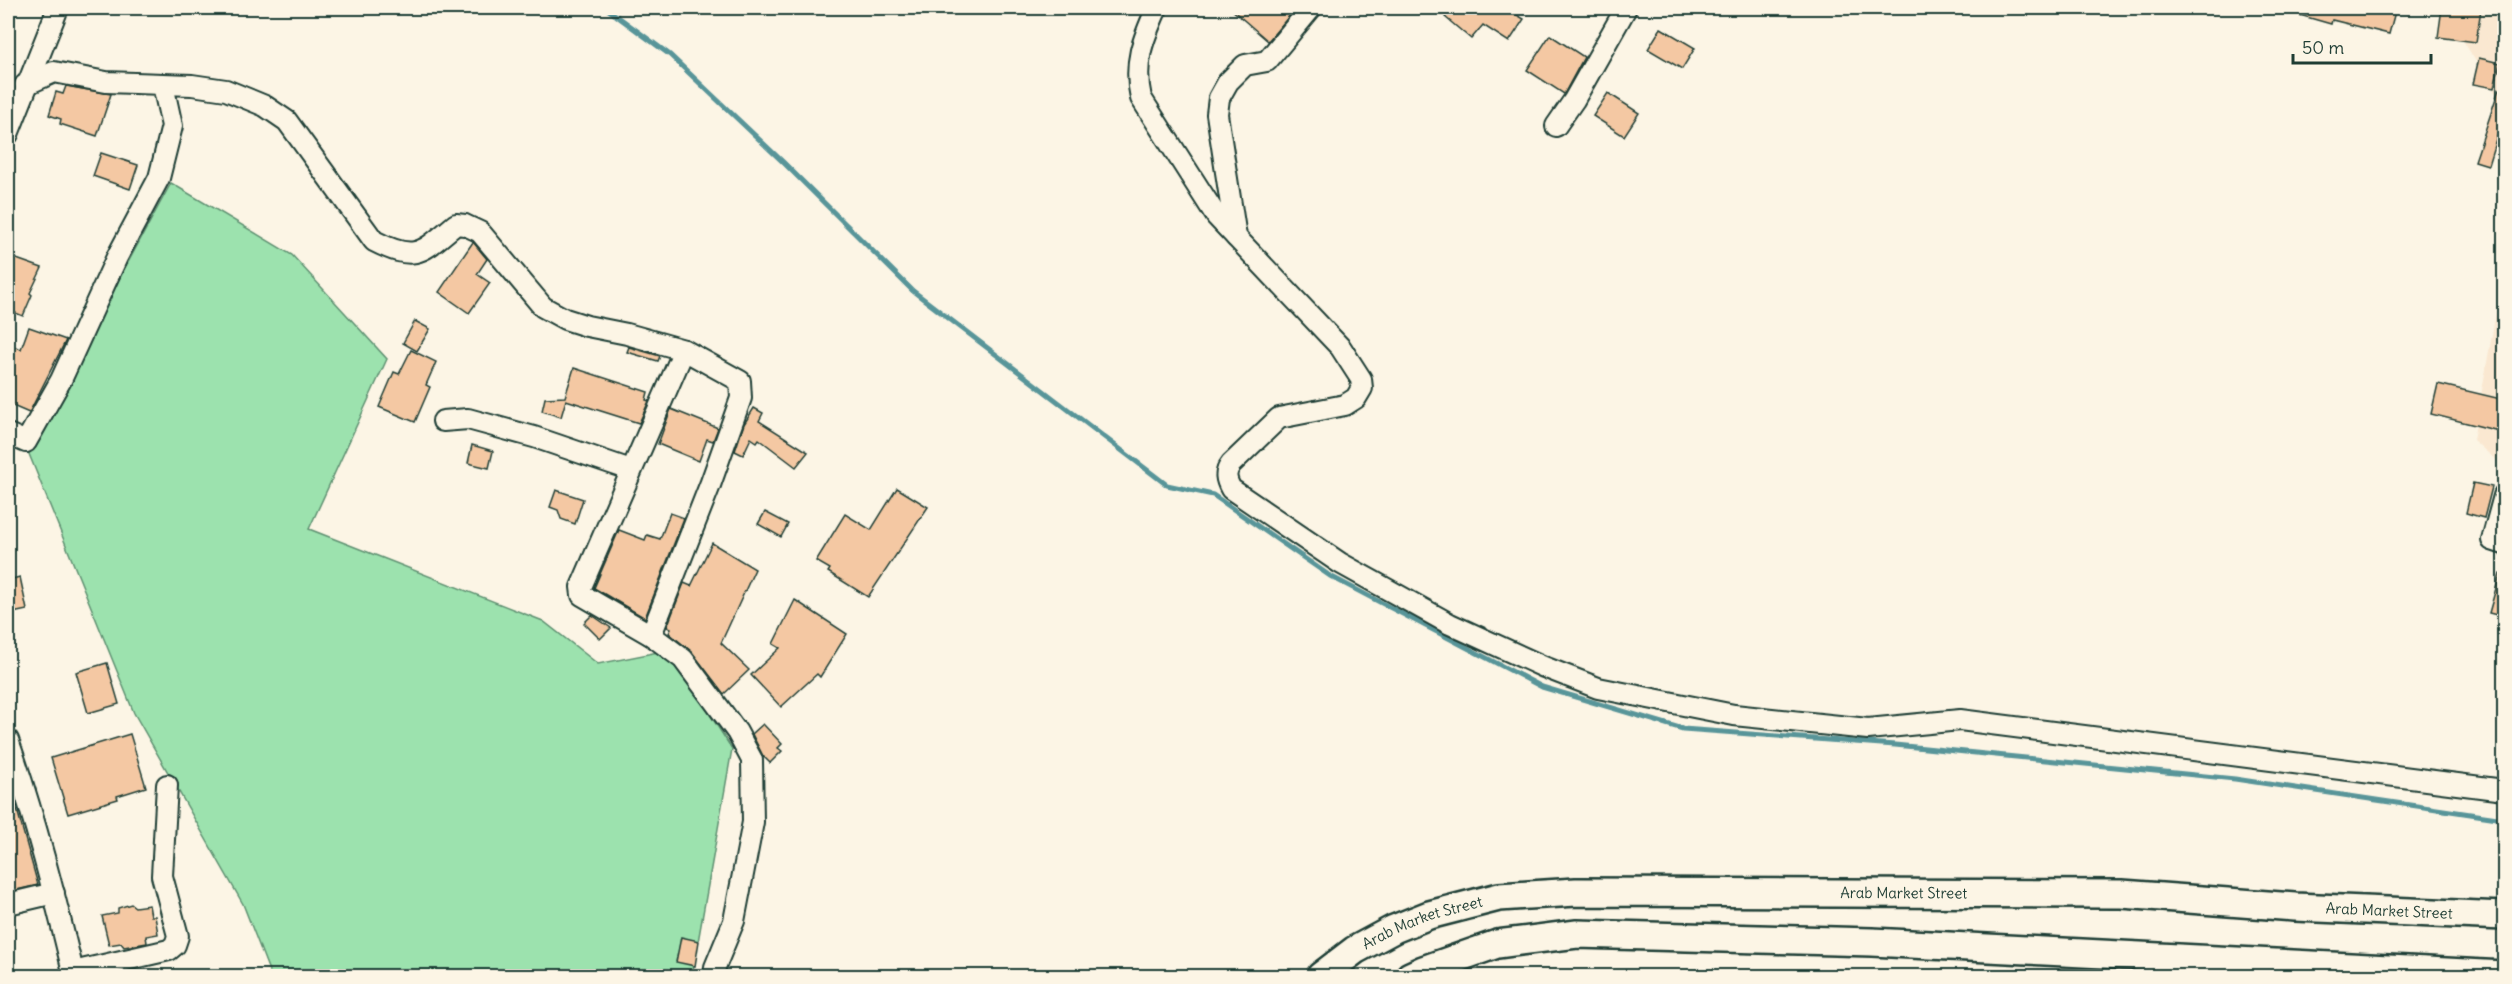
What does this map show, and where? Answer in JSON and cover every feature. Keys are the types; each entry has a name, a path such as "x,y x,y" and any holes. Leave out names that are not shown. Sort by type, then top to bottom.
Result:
{"main road":[{"name":"Arab Market Street","path":"1321,976 1355,950 1394,929 1429,915 1499,897 1576,892 2122,894 2295,907 2505,916"},
{"path":"1410,976 1497,944 1577,934 1872,942 2505,975"}],"street":[{"path":"8,134 25,85 58,8"},
{"path":"1157,8 1138,58 1137,78 1141,98 1217,216 1341,348 1361,378 1362,388 1356,398 1345,405 1279,417 1227,469 1226,480 1231,489 1340,563 1450,624 1544,668 1598,688 1734,715 1868,729 1960,720 2505,790"},
{"path":"1236,237 1217,114 1219,98 1228,82 1245,65 1267,61 1311,8"},
{"path":"1557,126 1575,100 1625,8"},
{"path":"25,85 54,72 106,82 192,85 226,90 265,106 288,121 374,242 395,252 413,253 425,250 456,224 465,225 480,232 543,307 565,319 587,326 627,334 684,350 741,381 741,398 710,485 651,635"},
{"path":"8,434 26,442 61,380 117,257 159,178 172,126 163,85"},
{"path":"684,350 581,587 582,595 651,635 683,658 737,732 752,760 751,832 734,921 715,967 714,976"},
{"path":"442,421 468,419 534,437 631,470"},
{"path":"2505,496 2492,540 2505,544"},
{"path":"8,740 14,781 54,893 74,974 169,950 175,945 178,936 176,921 162,876 167,785"},
{"path":"8,904 54,893"}],"shaded area":[{"path":"2443,8 2504,8 2504,107"},
{"path":"2504,268 2504,467 2473,440"}],"green space":[{"path":"171,183 292,255 387,359 309,529 543,621 598,664 658,652 679,666 732,749 692,976 271,976 243,904 134,713 27,449"}],"building":[{"path":"1230,8 1296,8 1268,41"},
{"path":"1453,8 1505,8 1524,19 1509,42 1483,25 1471,39 1445,17"},
{"path":"2289,8 2396,8 2389,34 2332,20 2331,24 2289,12"},
{"path":"2442,8 2481,9 2476,42 2438,37"},
{"path":"1661,28 1695,48 1682,69 1648,49"},
{"path":"1550,35 1584,57 1564,94 1527,70"},
{"path":"2479,58 2500,63 2494,88 2473,84"},
{"path":"66,86 111,94 97,136 60,124 61,119 49,115 56,92 63,94"},
{"path":"2499,89 2505,91 2505,110 2488,165 2475,161"},
{"path":"1608,93 1639,113 1624,136 1593,116"},
{"path":"101,153 138,165 130,189 93,176"},
{"path":"473,242 487,259 477,274 490,283 469,313 439,292"},
{"path":"8,256 42,268 30,293 32,295 23,316 8,310"},
{"path":"415,321 430,329 417,351 403,343"},
{"path":"29,327 66,340 29,413 8,404 8,344 21,349"},
{"path":"629,347 660,356 658,361 627,352"},
{"path":"411,350 436,362 426,385 430,387 415,422 379,407 394,372 399,374"},
{"path":"574,368 648,392 646,400 649,401 639,423 566,400 561,417 542,411 545,398 565,397"},
{"path":"2438,384 2505,400 2499,431 2431,414"},
{"path":"754,408 763,413 759,421 808,452 796,467 759,439 757,442 751,438 743,455 735,451 744,424"},
{"path":"671,409 718,428 713,441 707,439 699,461 658,444"},
{"path":"472,445 493,451 489,468 468,463"},
{"path":"2473,483 2492,487 2484,518 2466,513"},
{"path":"897,488 928,507 868,597 828,572 830,569 816,561 845,514 871,530"},
{"path":"556,490 583,499 575,524 561,519 558,510 550,507"},
{"path":"765,512 788,524 781,537 758,524"},
{"path":"670,513 684,518 645,618 594,588 619,530 645,540 647,535 660,539"},
{"path":"712,543 755,569 721,643 749,670 724,694 692,652 669,633 671,629 667,627 684,583 691,586"},
{"path":"2500,574 2505,574 2505,617 2489,613"},
{"path":"20,577 27,610 8,614 8,580"},
{"path":"795,600 847,634 820,677 817,674 781,707 751,675 780,648 773,644"},
{"path":"592,615 611,628 600,639 584,623"},
{"path":"107,663 119,704 88,713 76,672"},
{"path":"763,724 782,744 778,748 782,751 770,763 763,756 752,734"},
{"path":"130,734 146,787 117,796 118,799 68,814 51,758"},
{"path":"8,777 38,885 8,892"},
{"path":"131,904 135,907 149,905 151,916 155,916 158,934 146,936 147,943 124,947 121,943 109,945 102,916 118,913 118,908"},
{"path":"681,937 699,941 695,966 676,962"}],"waterway":[{"path":"606,8 670,55 783,162 913,291 1167,485 1213,495 1330,576 1542,687 1683,729 1895,745 2235,779 2504,819"}]}
